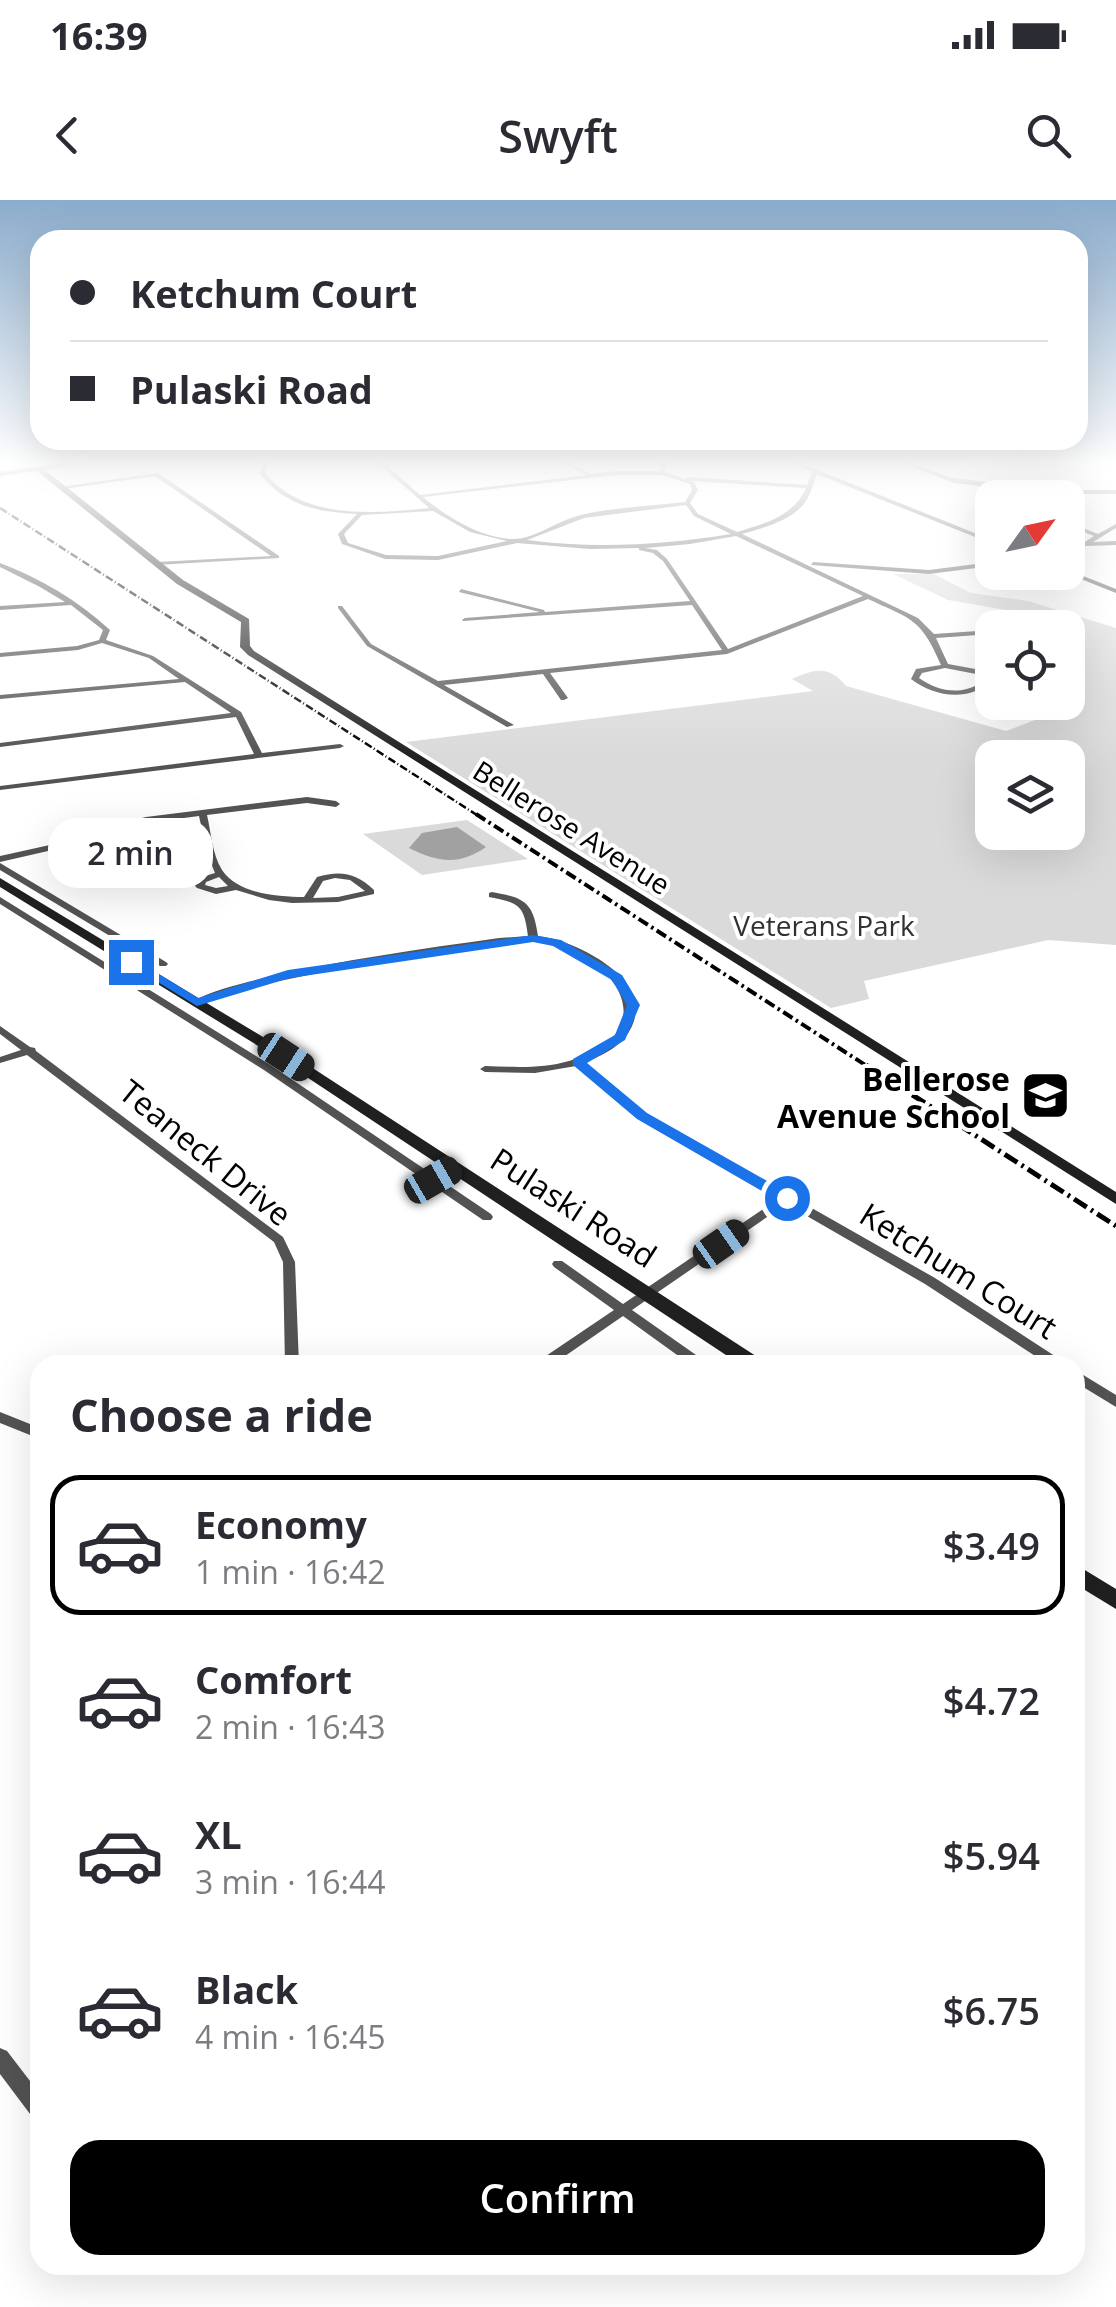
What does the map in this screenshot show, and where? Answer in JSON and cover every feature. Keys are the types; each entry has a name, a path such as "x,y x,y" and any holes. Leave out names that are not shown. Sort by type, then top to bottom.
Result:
{"street":[{"name":"Bellerose Avenue","path":"154,561 246,621 245,648 251,653 1116,1199"},
{"path":"157,564 203,561"},
{"path":"662,561 726,652"},
{"path":"797,561 916,620 932,636 944,666"},
{"path":"799,561 887,572 975,565"},
{"path":"0,565 50,586 107,630 102,642"},
{"path":"1085,579 1116,592"},
{"path":"461,591 564,614"},
{"path":"438,683 726,652 869,596"},
{"path":"0,608 72,603"},
{"path":"465,620 692,603"},
{"path":"340,607 362,640 510,724"},
{"path":"932,636 975,633"},
{"path":"0,655 102,642 151,657 238,714 259,756"},
{"path":"944,666 978,672 984,677 985,686 946,692 915,679 925,668 944,666"},
{"path":"546,671 564,698"},
{"path":"0,697 187,680"},
{"path":"0,745 238,714"},
{"path":"0,787 340,746"},
{"path":"0,862 80,842 122,824 307,800 336,804"},
{"path":"202,813 220,874 236,887"},
{"path":"0,862 163,964"},
{"path":"220,874 199,884 210,890 236,887 308,899 353,900 370,892 355,876 336,874 320,879 308,899"},
{"name":"Pulaski Road","path":"0,882 286,1057 740,1355"},
{"path":"492,896 518,899 526,906 533,938"},
{"path":"0,900 268,1068 487,1216"},
{"path":"197,1002 288,974 533,938 579,952 617,977 629,992 633,1005 627,1028 609,1046 578,1062 524,1070 485,1069"},
{"name":"Teaneck Drive","path":"0,1028 278,1240 289,1262 292,1355"},
{"path":"0,1060 31,1050"},
{"path":"268,1068 286,1057"},
{"name":"Ketchum Court","path":"578,1062 642,1116 930,1281 1044,1355"},
{"path":"433,1180 455,1167"},
{"path":"557,1355 787,1198"},
{"path":"558,1264 688,1355"},
{"name":"Ketchum Court","path":"1085,1382 1116,1402"},
{"path":"0,1417 30,1430"},
{"path":"1085,1580 1116,1600"},
{"path":"0,2058 30,2098"}],"green space":[{"path":"893,574 934,574 971,593 1028,601 1057,610 1007,610 948,600"},
{"name":"Veterans Park","path":"1085,618 1116,628 1116,945 1048,940 864,981 869,999 831,1008 406,742 813,691 792,679 821,671 834,675 846,686 1006,731 1035,720 1085,720"},
{"path":"467,820 528,859 422,875 363,834"}],"shaded area":[{"path":"457,827 486,847 467,857 448,860 409,848 422,833"}],"railway":[{"path":"83,561 480,817"},
{"path":"476,814 870,1068"},
{"path":"866,1065 1116,1226"}],"place":[{"name":"Bellerose Avenue School","path":"1045,1096"}],"route":[{"path":"131,962 197,1002 288,974 504,941 533,938 556,942 594,960 617,977 633,1005 632,1016 620,1038 578,1062 642,1116 787,1198"}]}
